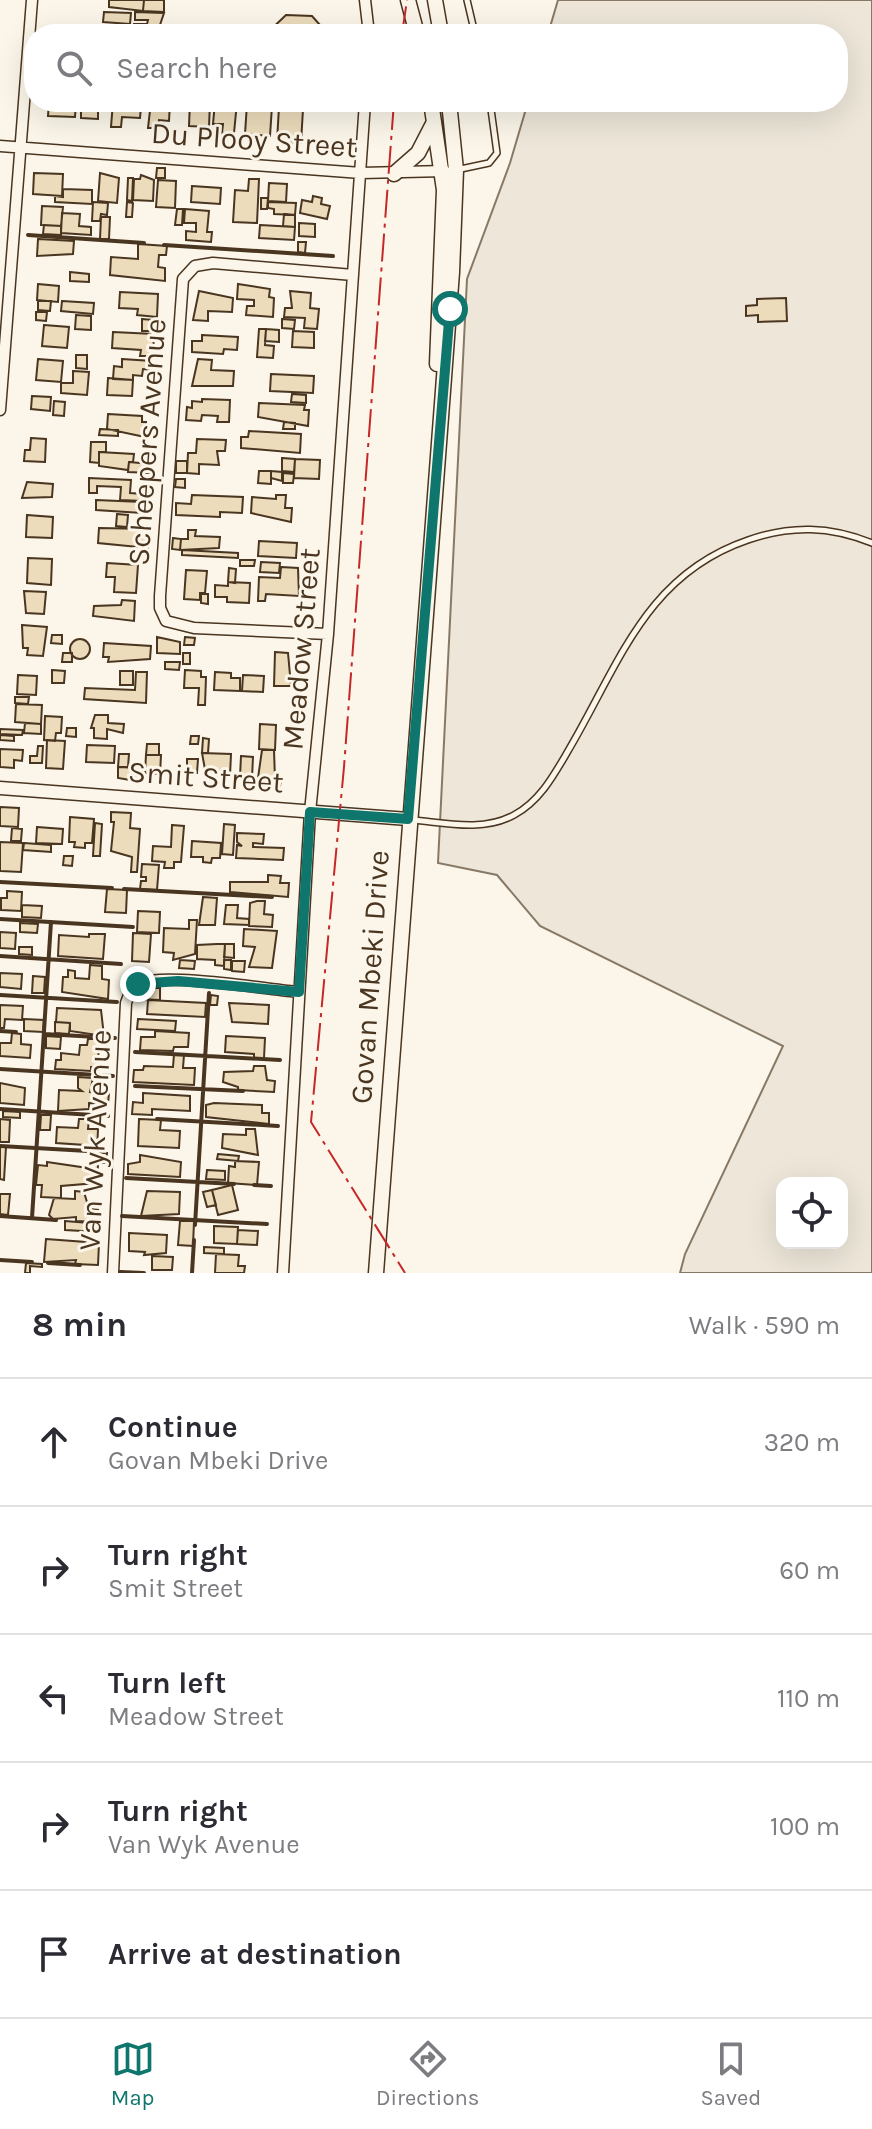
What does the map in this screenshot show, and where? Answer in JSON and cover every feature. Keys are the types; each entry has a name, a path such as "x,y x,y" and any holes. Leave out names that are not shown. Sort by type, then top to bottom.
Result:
{"main road":[{"path":"408,0 414,24"},
{"path":"435,0 439,24"},
{"name":"Govan Mbeki Drive","path":"434,112 449,171"},
{"name":"Govan Mbeki Drive","path":"376,1273 408,819 437,445 447,357 449,112"},
{"path":"394,174 418,153 435,118"}],"street":[{"path":"30,24 32,0"},
{"path":"365,0 368,24"},
{"path":"0,410 3,324 24,98"},
{"name":"Meadow Street","path":"283,1273 310,812 328,634 364,112"},
{"name":"Du Plooy Street","path":"0,146 361,173 449,171"},
{"name":"Scheepers Avenue","path":"328,634 194,628 166,621 160,608 163,549 183,279 195,266 213,263 353,275"},
{"name":"Smit Street","path":"0,788 408,819"},
{"name":"Van Wyk Avenue","path":"113,1273 126,1003 132,989 146,982 178,981 299,992"}],"lane":[{"path":"467,0 473,24"},
{"path":"449,171 489,163 495,158 498,145 492,112"},
{"path":"408,819 482,825 511,817 536,799 576,738 644,614 672,583 711,555 756,537 803,529 842,531 872,543"}],"shaded area":[{"path":"558,0 872,0 872,1273 680,1273 685,1254 783,1046 540,926 497,875 438,863 467,279 510,163 525,112 848,112 848,24 551,24"}],"building":[{"path":"109,0 144,0 143,11 109,7"},
{"path":"144,0 164,0 164,12 143,11"},
{"path":"104,12 131,13 130,24 103,22"},
{"path":"135,12 164,13 160,24 135,20"},
{"path":"286,15 312,16 319,24 277,24"},
{"path":"48,112 75,112 75,117 48,116"},
{"path":"81,112 98,112 98,119 81,118"},
{"path":"112,112 141,112 140,118 122,117 121,127 111,127"},
{"path":"150,112 169,112 169,121 159,120 158,128 148,128"},
{"path":"190,112 210,112 209,127 189,126"},
{"path":"214,112 236,112 234,133 222,133 223,124 213,124"},
{"path":"246,112 272,112 270,136 245,134"},
{"path":"279,112 303,112 301,143 277,141"},
{"path":"157,168 165,168 165,178 156,178"},
{"path":"34,173 63,174 62,196 33,194"},
{"path":"100,173 119,178 117,203 98,201"},
{"path":"141,175 154,180 153,201 133,200 134,179 140,179"},
{"path":"128,178 133,178 132,201 127,200"},
{"path":"249,179 259,179 257,223 233,222 235,190 248,191"},
{"path":"158,180 176,181 175,208 156,207"},
{"path":"269,183 287,184 286,202 268,201"},
{"path":"192,186 221,188 220,204 191,202"},
{"path":"63,189 92,190 92,204 55,202 55,196 63,197"},
{"path":"313,196 322,198 321,204 330,206 327,219 300,213 302,200 312,202"},
{"path":"261,198 268,198 267,209 261,209"},
{"path":"93,202 108,203 107,215 101,214 100,221 92,221"},
{"path":"127,202 133,203 132,217 126,217"},
{"path":"268,202 296,203 295,215 274,214 274,209 268,208"},
{"path":"42,206 63,207 61,226 41,225"},
{"path":"177,209 183,209 182,225 175,225"},
{"path":"185,209 209,211 207,232 212,232 211,242 186,240 186,231 196,232 196,223 184,223"},
{"path":"62,213 80,214 79,226 91,227 91,235 61,233"},
{"path":"284,214 295,215 295,227 283,226"},
{"path":"101,217 110,217 109,239 100,239"},
{"path":"299,223 315,224 315,237 299,236"},
{"path":"44,225 61,226 61,235 43,234"},
{"path":"260,225 295,227 294,240 259,238"},
{"path":"38,239 74,241 73,254 37,256"},
{"path":"298,242 306,242 305,253 298,252"},
{"path":"138,244 167,246 166,255 159,255 158,267 165,268 165,281 110,275 111,257 138,259"},
{"path":"70,272 89,274 89,282 70,281"},
{"path":"38,284 59,286 58,302 37,300"},
{"path":"238,284 270,289 269,297 274,298 273,317 246,315 247,306 254,306 254,300 237,299"},
{"path":"199,291 233,298 232,312 208,311 208,321 193,320"},
{"path":"290,291 311,293 310,308 319,309 317,329 304,328 305,318 284,317 285,308 292,308"},
{"path":"120,292 158,294 157,317 137,315 138,309 119,308"},
{"path":"786,298 787,321 758,322 758,315 746,316 746,306 757,305 757,299"},
{"path":"38,301 51,301 50,311 38,310"},
{"path":"62,301 94,303 93,314 61,311"},
{"path":"36,312 47,312 46,321 36,320"},
{"path":"76,315 91,316 91,330 75,329"},
{"path":"142,319 153,320 152,331 142,331"},
{"path":"282,319 295,320 294,329 282,328"},
{"path":"44,325 69,327 67,348 42,346"},
{"path":"259,329 266,329 265,345 274,346 273,358 257,357"},
{"path":"266,329 279,330 279,342 265,341"},
{"path":"293,331 314,332 314,348 292,347"},
{"path":"113,332 154,334 153,356 140,356 141,350 112,348"},
{"path":"202,335 238,337 237,350 224,349 223,354 192,352 192,341 202,341"},
{"path":"76,355 87,355 87,369 76,368"},
{"path":"38,359 63,361 61,382 36,380"},
{"path":"122,359 152,361 152,370 143,369 142,376 133,375 133,380 113,379 114,366 122,367"},
{"path":"198,359 212,360 211,370 234,371 233,386 192,386"},
{"path":"73,371 89,372 87,395 61,393 61,383 73,383"},
{"path":"271,374 314,376 313,393 270,391"},
{"path":"108,378 133,380 132,396 107,395"},
{"path":"292,394 306,395 306,403 291,402"},
{"path":"32,396 51,397 50,411 31,409"},
{"path":"202,399 230,400 229,422 217,422 218,416 202,415 201,421 186,420 187,407 192,408 192,401 202,402"},
{"path":"54,401 65,402 64,416 53,415"},
{"path":"259,403 305,405 304,410 309,410 308,426 258,417"},
{"path":"108,414 142,416 142,422 146,422 145,437 107,429"},
{"path":"284,422 295,423 295,429 283,429"},
{"path":"100,429 118,430 118,436 99,435"},
{"path":"249,431 301,434 300,453 241,448 241,437 248,437"},
{"path":"31,438 46,439 45,462 24,461 25,450 30,450"},
{"path":"197,439 226,440 225,451 217,451 219,465 199,464 199,474 187,473 188,453 196,453"},
{"path":"91,442 106,442 106,452 99,452 99,463 90,462"},
{"path":"99,452 134,454 133,462 129,462 128,470 99,466"},
{"path":"282,458 295,459 294,472 282,471"},
{"path":"295,459 320,460 319,479 294,478"},
{"path":"176,461 187,461 187,473 176,473"},
{"path":"129,462 151,464 150,473 128,472"},
{"path":"259,471 271,471 271,484 258,483"},
{"path":"271,471 282,472 282,481 271,478"},
{"path":"283,473 294,474 293,483 283,483"},
{"path":"89,478 131,480 130,493 143,494 143,501 120,500 121,487 97,486 97,493 89,493"},
{"path":"176,479 185,479 185,488 175,487"},
{"path":"27,482 53,484 52,497 22,498"},
{"path":"192,495 243,497 242,513 220,512 220,517 176,515 176,503 191,504"},
{"path":"276,495 286,495 285,508 292,508 291,522 251,513 252,497 276,499"},
{"path":"96,500 142,502 142,513 96,510"},
{"path":"117,514 128,515 127,527 116,526"},
{"path":"27,515 53,517 52,538 26,537"},
{"path":"99,528 149,529 148,548 98,543"},
{"path":"188,530 196,530 195,536 220,537 219,548 180,550 181,539 188,539"},
{"path":"173,538 181,539 180,550 172,549"},
{"path":"259,541 297,543 296,558 258,556"},
{"path":"182,550 238,553 238,558 182,555"},
{"path":"28,558 52,559 51,585 27,583"},
{"path":"240,560 255,560 254,566 240,566"},
{"path":"261,562 280,563 279,573 260,572"},
{"path":"107,563 138,565 136,593 114,592 115,577 106,577"},
{"path":"281,567 298,568 299,596 266,594 265,601 258,601 259,577 280,578"},
{"path":"229,568 236,569 235,583 228,582"},
{"path":"186,570 207,571 205,593 200,593 200,600 184,599"},
{"path":"228,582 250,583 249,603 227,602 227,597 215,597 215,585 228,586"},
{"path":"24,591 46,592 44,614 26,613"},
{"path":"201,594 208,594 208,604 201,603"},
{"path":"122,600 135,601 134,621 93,616 94,606 121,605"},
{"path":"22,625 47,627 43,656 27,655 28,648 23,648"},
{"path":"52,635 62,635 62,644 51,643"},
{"path":"157,637 180,642 180,654 157,653"},
{"path":"185,637 195,638 194,645 184,645"},
{"path":"80,639 87,642 90,649 87,656 80,659 73,656 70,649 73,642"},
{"path":"104,643 151,646 150,659 108,662 109,657 103,657"},
{"path":"275,652 288,653 291,686 274,686"},
{"path":"63,653 72,653 72,662 62,662"},
{"path":"183,653 190,653 190,664 183,664"},
{"path":"165,662 180,662 179,670 165,669"},
{"path":"52,670 65,671 64,683 52,683"},
{"path":"185,670 201,671 201,677 206,677 205,705 198,705 199,688 184,688"},
{"path":"120,671 133,671 133,685 120,685"},
{"path":"136,672 147,672 146,703 84,699 85,688 135,690"},
{"path":"215,672 231,673 231,678 240,678 240,691 214,690"},
{"path":"18,675 37,676 36,695 17,694"},
{"path":"243,675 264,676 263,692 242,691"},
{"path":"15,697 29,697 28,704 15,703"},
{"path":"16,704 42,705 41,724 15,722"},
{"path":"95,715 108,715 108,723 124,724 123,733 107,729 107,739 94,738 94,728 91,728"},
{"path":"45,716 62,717 61,733 56,733 55,741 44,740"},
{"path":"25,723 41,724 41,734 24,733"},
{"path":"260,724 276,725 275,750 259,749"},
{"path":"67,728 76,728 76,737 66,736"},
{"path":"0,729 23,730 22,735 0,734"},
{"path":"0,735 14,736 14,741 0,740"},
{"path":"191,736 199,736 198,744 190,744"},
{"path":"203,738 209,739 208,753 202,753"},
{"path":"47,740 65,741 63,769 46,768"},
{"path":"147,744 159,744 159,755 146,755"},
{"path":"87,745 115,746 114,763 86,762"},
{"path":"38,746 43,746 42,763 30,763 30,756 37,756"},
{"path":"0,749 23,750 22,761 14,760 14,768 0,767"},
{"path":"262,750 274,750 275,779 281,779 280,786 257,785"},
{"path":"202,753 231,754 230,776 206,775"},
{"path":"119,754 129,754 128,767 118,767"},
{"path":"146,755 161,755 160,774 145,773"},
{"path":"241,756 253,757 252,778 240,777"},
{"path":"187,759 198,759 197,773 187,772"},
{"path":"118,767 142,768 142,782 118,778"},
{"path":"0,807 19,808 18,827 0,826"},
{"path":"111,812 131,813 130,828 140,829 137,872 131,872 132,857 111,851 114,822 111,822"},
{"path":"70,817 94,819 92,843 85,843 85,848 74,847 75,842 69,842"},
{"path":"95,823 102,824 100,856 93,856"},
{"path":"224,824 235,825 233,855 222,854"},
{"path":"172,825 184,826 181,862 174,862 174,868 164,868 165,862 152,861 153,846 171,847"},
{"path":"37,827 63,829 62,844 36,843"},
{"path":"12,828 22,829 21,841 11,841"},
{"path":"237,833 264,834 263,844 253,843 253,847 284,848 283,860 236,858 237,845 242,846 237,842"},
{"path":"192,841 221,843 220,858 212,858 211,863 203,862 203,857 191,857"},
{"path":"0,842 23,843 21,872 0,871"},
{"path":"24,843 51,845 51,852 23,850"},
{"path":"64,856 73,856 72,866 63,865"},
{"path":"142,864 159,865 157,890 140,889 141,881 146,881 146,877 141,877"},
{"path":"268,875 281,876 280,883 289,883 288,897 230,892 230,882 268,882"},
{"path":"107,889 127,890 126,913 105,912"},
{"path":"7,891 22,892 21,911 1,910 1,898 7,898"},
{"path":"203,897 217,898 215,925 199,925"},
{"path":"265,901 264,914 273,915 272,927 249,926 250,903"},
{"path":"22,905 42,906 41,918 22,917"},
{"path":"226,905 238,905 237,918 249,919 249,925 224,924"},
{"path":"138,911 160,912 159,933 137,932"},
{"path":"189,920 197,920 195,954 173,960 174,953 163,952 164,928 189,929"},
{"path":"20,923 38,924 37,933 20,932"},
{"path":"244,929 277,931 272,968 249,967 255,947 243,946"},
{"path":"0,932 16,933 15,949 0,948"},
{"path":"133,933 151,934 149,962 132,961"},
{"path":"89,934 105,934 103,959 58,956 59,935 89,937"},
{"path":"225,944 224,966 215,965 215,960 197,959 197,945"},
{"path":"225,944 234,944 234,958 224,957"},
{"path":"19,947 32,947 32,955 19,954"},
{"path":"180,960 195,961 194,969 179,968"},
{"path":"224,960 231,960 231,970 224,969"},
{"path":"232,961 245,961 244,972 232,971"},
{"path":"90,965 102,966 102,979 109,980 108,999 62,992 63,977 68,977 68,970 75,971 75,978 89,979"},
{"path":"0,973 22,974 21,989 0,987"},
{"path":"33,976 45,977 44,993 32,993"},
{"path":"150,988 160,988 160,1000 139,999"},
{"path":"211,995 218,996 217,1005 210,1005"},
{"path":"148,1000 206,1003 205,1017 147,1014"},
{"path":"229,1003 269,1005 268,1024 232,1022"},
{"path":"0,1005 23,1006 22,1020 5,1019 4,1028 0,1028"},
{"path":"57,1008 101,1010 104,1036 70,1031 70,1023 56,1022"},
{"path":"24,1019 44,1020 43,1032 24,1031"},
{"path":"138,1019 176,1021 175,1031 137,1029"},
{"path":"55,1022 70,1023 69,1034 55,1033"},
{"path":"155,1031 189,1033 188,1047 174,1047 173,1051 140,1050 141,1037 155,1037"},
{"path":"12,1033 21,1034 21,1044 31,1045 30,1058 0,1056 0,1043 11,1043"},
{"path":"46,1036 61,1037 60,1049 46,1048"},
{"path":"226,1036 265,1038 264,1058 254,1058 254,1054 225,1052"},
{"path":"88,1039 99,1039 98,1067 91,1067 91,1071 55,1069 56,1060 61,1060 61,1053 79,1055 80,1045 87,1045"},
{"path":"174,1054 184,1055 183,1068 195,1068 194,1085 133,1082 134,1070 143,1070 144,1066 173,1067"},
{"path":"254,1066 265,1066 267,1080 275,1081 274,1092 238,1090 238,1087 223,1082 224,1072 253,1071"},
{"path":"78,1077 93,1078 90,1092 109,1093 108,1104 89,1103 89,1109 58,1111 59,1090 82,1091 78,1088"},
{"path":"0,1083 25,1088 24,1105 0,1103"},
{"path":"143,1093 190,1096 190,1111 152,1109 152,1115 132,1114 133,1102 143,1103"},
{"path":"206,1105 262,1105 262,1113 269,1113 269,1124 206,1117"},
{"path":"3,1111 20,1112 20,1118 3,1117"},
{"path":"41,1115 51,1115 50,1130 40,1130"},
{"path":"0,1119 10,1120 9,1142 0,1142"},
{"path":"79,1119 89,1119 88,1129 98,1129 97,1151 84,1150 85,1145 56,1143 57,1127 78,1128"},
{"path":"139,1119 161,1120 160,1130 180,1131 179,1148 138,1146"},
{"path":"246,1129 255,1129 258,1155 222,1148 223,1134 246,1135"},
{"path":"0,1147 6,1147 4,1180 0,1179"},
{"path":"100,1153 107,1153 106,1163 100,1163"},
{"path":"218,1154 239,1156 238,1161 217,1159"},
{"path":"140,1155 181,1162 180,1177 128,1174 128,1164 140,1162"},
{"path":"235,1161 259,1162 257,1185 228,1183 229,1166 235,1167"},
{"path":"47,1162 88,1168 88,1164 98,1164 97,1183 61,1186 61,1198 41,1197 42,1185 36,1185 38,1165 47,1166"},
{"path":"207,1170 225,1171 225,1180 206,1179"},
{"path":"232,1185 238,1210 218,1215 212,1190"},
{"path":"212,1190 216,1205 207,1207 203,1192"},
{"path":"75,1191 84,1192 89,1209 98,1210 97,1222 76,1221 76,1217 53,1219 49,1215 54,1198 75,1199"},
{"path":"147,1191 180,1192 179,1214 141,1216"},
{"path":"0,1194 10,1194 8,1215 0,1214"},
{"path":"65,1221 101,1224 100,1232 65,1230"},
{"path":"180,1221 194,1221 193,1246 178,1245"},
{"path":"214,1226 238,1227 237,1244 214,1243"},
{"path":"238,1230 258,1231 257,1245 237,1244"},
{"path":"129,1233 167,1235 166,1253 144,1255 145,1252 129,1251"},
{"path":"46,1239 99,1243 98,1265 75,1264 76,1260 44,1262"},
{"path":"204,1247 224,1248 224,1254 204,1253"},
{"path":"216,1254 239,1255 238,1266 245,1266 244,1273 215,1273"},
{"path":"152,1256 173,1257 172,1270 152,1270"},
{"path":"26,1263 42,1264 42,1267 30,1266 30,1273 25,1273"}],"wall":[{"path":"28,235 144,243"},
{"path":"164,245 333,256"},
{"path":"0,882 112,888"},
{"path":"124,889 272,897"},
{"path":"0,919 133,927"},
{"path":"32,1218 51,922"},
{"path":"0,956 121,964"},
{"path":"195,1225 209,993"},
{"path":"0,995 117,1002"},
{"path":"0,1031 16,1032"},
{"path":"44,1034 115,1038"},
{"path":"135,1052 280,1060"},
{"path":"0,1069 113,1076"},
{"path":"135,1086 243,1091"},
{"path":"0,1109 108,1116"},
{"path":"157,1119 278,1126"},
{"path":"0,1146 88,1151"},
{"path":"126,1178 234,1184"},
{"path":"254,1185 271,1186"},
{"path":"0,1216 56,1220"},
{"path":"122,1216 267,1224"},
{"path":"192,1273 194,1240"},
{"path":"0,1260 32,1262"},
{"path":"48,1263 80,1265"},
{"path":"120,1272 144,1273"}],"power":[{"path":"403,24 407,0"},
{"path":"393,112 344,767 311,1122 405,1273"}],"route":[{"path":"138,984 178,981 299,992 310,812 408,819 450,309"}]}
